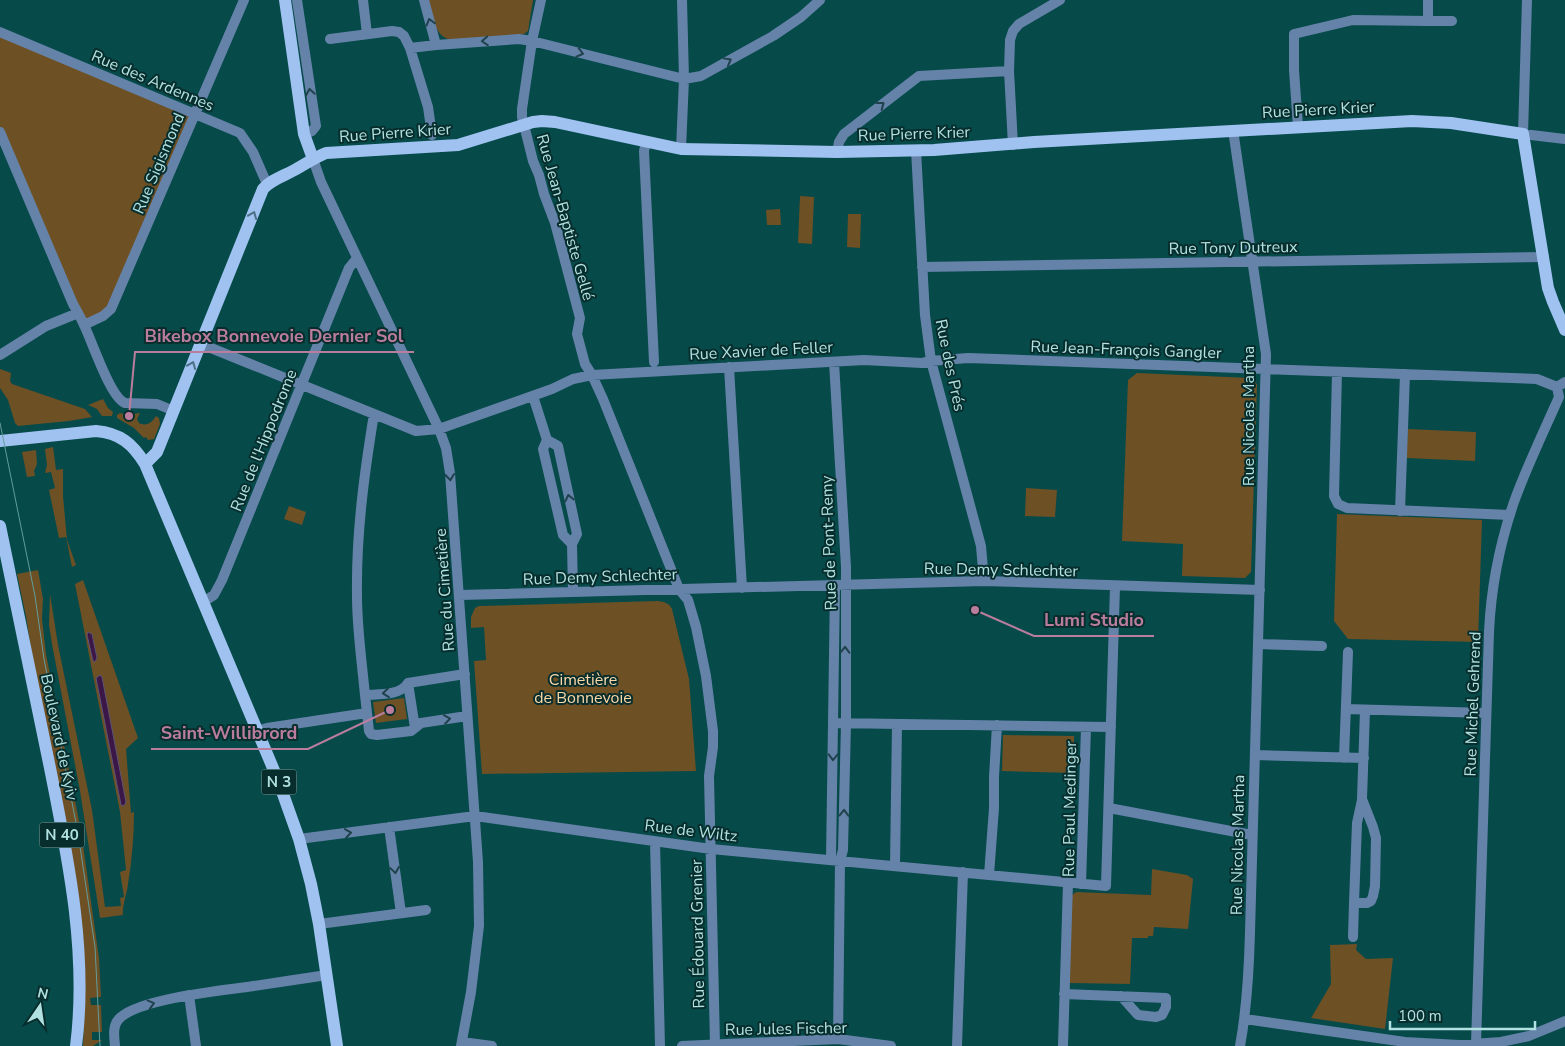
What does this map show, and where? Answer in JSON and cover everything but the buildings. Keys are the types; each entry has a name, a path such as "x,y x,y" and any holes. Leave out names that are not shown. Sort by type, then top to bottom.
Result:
{"main road":[{"path":"285,0 304,134 312,159"},
{"name":"Rue Pierre Krier","path":"267,184 320,155 333,152 458,145 524,124 542,121 555,122 681,149 837,152 1013,145 1233,130 1412,121 1451,123 1523,134"},
{"path":"1523,134 1550,295 1565,330"},
{"path":"145,464 157,452 263,189 267,184"},
{"name":"N 3","path":"0,441 96,431 105,432 133,446 145,464 286,800 299,839 319,924 337,1046"},
{"name":"Boulevard de Kyiv","path":"0,526 56,796 72,892 80,976 76,1046"}],"street":[{"name":"Rue Sigismond","path":"84,325 103,316 111,309 244,0"},
{"path":"297,0 316,126 312,131 304,134"},
{"path":"363,0 367,34"},
{"path":"424,0 436,45"},
{"name":"Rue Jean-Baptiste Gellé","path":"541,0 532,41 522,109 524,124 533,161 555,223 580,318 577,334 585,364 603,399 679,589"},
{"path":"681,149 684,79 682,0"},
{"path":"410,48 519,39 684,79 701,76 773,36 801,17 820,0"},
{"path":"1013,145 1009,71 1010,40 1013,31 1019,24 1060,0"},
{"path":"1428,0 1428,21"},
{"path":"1527,0 1523,134 1565,139"},
{"path":"0,20 0,32"},
{"path":"1298,127 1294,70 1294,34 1353,20 1452,21"},
{"path":"330,38 392,31 399,32 404,36 410,48 428,107 432,135"},
{"name":"Rue des Ardennes","path":"0,32 240,133 253,152 267,184"},
{"path":"837,152 839,142 844,134 919,76 1009,71"},
{"name":"Rue Nicolas Martha","path":"1233,130 1266,354 1250,932 1245,1019 1240,1046"},
{"path":"0,132 108,381 120,401 130,404 157,404 174,411"},
{"path":"646,142 644,151 654,362"},
{"name":"Rue des Prés","path":"916,150 922,267 932,361 981,546 984,582"},
{"name":"Rue du Cimetière","path":"312,159 321,182 446,448 450,473 460,595 478,862 479,926 471,992 461,1044"},
{"name":"Rue Tony Dutreux","path":"922,267 1544,257"},
{"name":"Rue de l'Hippodrome","path":"203,602 214,595 222,580 349,268 357,258"},
{"path":"0,355 46,326 78,313"},
{"name":"Rue Xavier de Feller","path":"201,344 416,431 439,430 534,396 573,379 592,375 728,366 883,361 922,363 932,361"},
{"name":"Rue Jean-François Gangler","path":"932,361 968,358 1537,379 1561,384"},
{"name":"Rue de Pont-Remy","path":"834,362 846,586 846,723 843,850 835,861"},
{"path":"728,366 742,588"},
{"path":"1338,372 1334,496 1338,504 1347,508 1510,515"},
{"path":"1400,511 1405,374"},
{"name":"Rue Michel Gehrend","path":"1476,1044 1489,616 1492,592 1496,568 1510,515 1525,474 1559,396 1561,384"},
{"path":"534,396 548,440 558,446 577,534 572,544 573,592"},
{"path":"374,414 364,478 358,552 357,598 369,732 374,735 411,731 421,723 467,716"},
{"path":"548,440 543,449 563,535 572,544"},
{"name":"Rue Demy Schlechter","path":"460,595 984,582 1260,590"},
{"name":"Rue de Pont-Remy","path":"835,586 834,722 838,1039"},
{"name":"Rue Paul Medinger","path":"1111,727 1086,727 1081,884 1106,886 1108,808 1111,727 1115,586"},
{"name":"Rue Édouard Grenier","path":"679,589 688,600 696,627 706,676 713,731 713,747 708,776 715,1045"},
{"path":"1258,644 1322,646"},
{"path":"1344,758 1348,652"},
{"path":"365,695 400,692 408,683 465,674"},
{"path":"408,683 415,728"},
{"path":"1346,709 1486,714"},
{"path":"1353,937 1358,823 1362,799 1365,710"},
{"path":"257,731 366,713"},
{"path":"834,722 1086,727"},
{"path":"895,866 897,724"},
{"path":"988,875 994,808 997,725"},
{"path":"1255,755 1364,758"},
{"path":"1354,903 1367,903 1371,901 1374,896 1375,886 1376,838 1362,799"},
{"path":"1108,808 1252,835"},
{"name":"Rue de Wiltz","path":"299,839 475,816 711,849 1081,884"},
{"path":"389,827 401,913"},
{"path":"655,842 660,1046"},
{"path":"957,1046 963,872"},
{"path":"1063,1046 1068,883"},
{"path":"319,924 426,910"},
{"path":"115,1046 114,1030 116,1022 120,1017 147,1005 189,995 327,975"},
{"path":"1064,994 1121,996"},
{"path":"189,995 196,1046"},
{"path":"1245,1019 1405,1042 1460,1045 1501,1042 1529,1036 1565,1020"},
{"name":"Rue Jules Fischer","path":"682,1046 838,1039 891,1046"},
{"path":"461,1044 492,1046"}],"green space":[{"path":"428,0 533,0 528,31 524,34 455,40 448,39 439,32 433,20"},
{"path":"0,32 195,114 111,309 84,325 0,132"},
{"path":"800,196 814,197 812,244 798,243"},
{"path":"780,209 781,225 767,225 766,210"},
{"path":"848,214 861,214 860,248 847,247"},
{"path":"0,369 11,373 10,381 12,384 85,409 92,417 18,426 15,423 8,400 0,388"},
{"path":"1137,373 1250,378 1257,384 1251,572 1245,578 1182,576 1183,544 1122,541 1128,380"},
{"path":"103,399 108,408 113,412 112,416 102,416 97,409 88,405"},
{"path":"120,413 124,414 125,418 134,418 134,414 140,413 137,419 139,423 144,424 151,422 156,416 159,418 160,424 154,439 148,440 146,437 144,438 134,428 117,418 117,415"},
{"path":"1408,429 1476,432 1475,461 1406,458"},
{"path":"53,447 56,470 63,469 63,496 67,540 76,565 72,567 66,537 59,538 49,490 55,488 51,472 45,473 47,465 45,449"},
{"path":"36,450 37,464 34,471 35,476 27,477 22,452"},
{"path":"1026,488 1057,490 1055,517 1025,516"},
{"path":"289,506 306,512 302,525 284,519"},
{"path":"1337,514 1482,520 1478,642 1348,639 1334,621"},
{"path":"38,570 43,599 42,619 46,654 81,831 99,958 101,997 90,998 91,1005 101,1005 102,1032 92,1032 92,1040 102,1040 93,1046 83,1046 85,997 26,616 17,574"},
{"path":"83,580 138,738 126,749 131,813 134,812 134,821 131,866 123,915 100,918 80,791 49,625 50,594 58,645 92,810 105,907 121,906 120,898 124,897 120,872 126,870 120,812 75,584"},
{"name":"Cimetière de Bonnevoie","path":"658,601 670,605 672,609 689,679 696,771 482,774 474,661 486,660 484,627 471,628 471,617 475,608 479,606"},
{"path":"404,698 407,719 376,723 373,702"},
{"path":"1003,735 1074,736 1074,773 1002,771"},
{"path":"1152,869 1187,875 1193,879 1188,929 1154,927 1153,936 1148,936 1148,938 1132,938 1130,984 1069,983 1072,895 1076,892 1151,895"},
{"path":"1357,944 1356,950 1366,959 1393,958 1385,1029 1311,1018 1331,984 1330,945"}],"shaded area":[{"path":"88,632 92,634 97,658 95,662 93,661"},
{"path":"100,675 102,677 126,802 124,806 121,805 96,678"}],"tram line":[{"path":"0,423 35,596 44,659 78,833 95,947 100,1046"}],"place":[{"name":"Bikebox Bonnevoie Dernier Sol","path":"129,416"},
{"name":"Lumi Studio","path":"975,610"},
{"name":"Saint-Willibrord","path":"390,710"}]}
